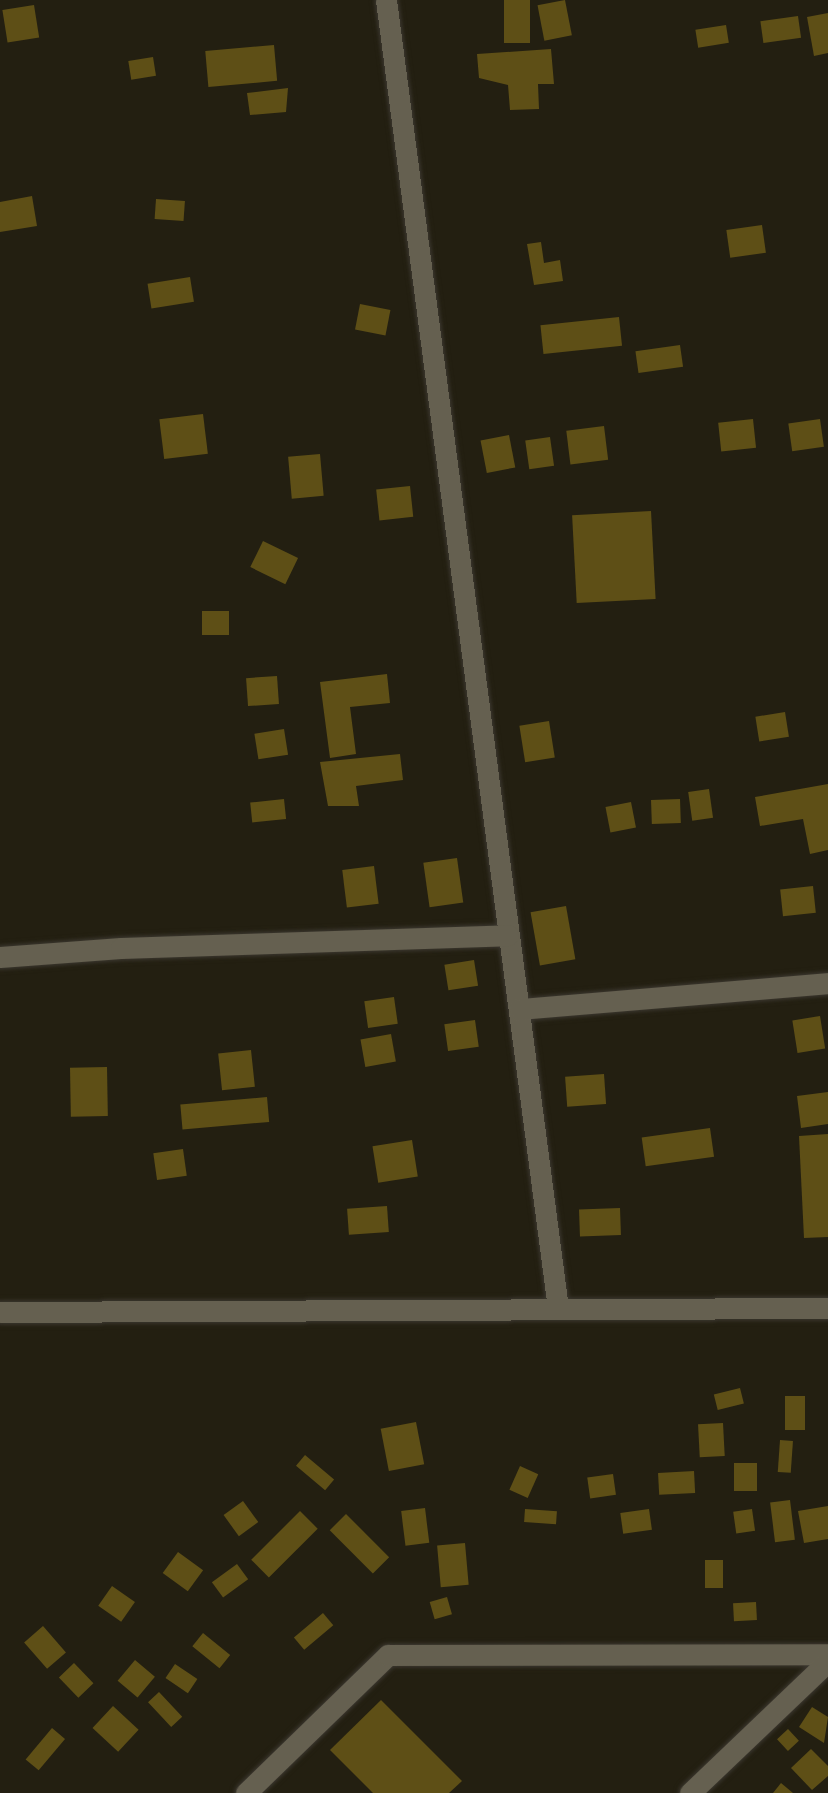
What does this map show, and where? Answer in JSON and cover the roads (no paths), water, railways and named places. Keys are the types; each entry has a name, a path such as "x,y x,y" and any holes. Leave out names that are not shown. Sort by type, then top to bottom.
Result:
{"street":[{"path":"386,0 558,1308"},
{"path":"0,957 121,948 508,935"},
{"path":"520,1009 828,984"},
{"path":"0,1312 828,1308"},
{"path":"246,1793 387,1655 828,1654"},
{"path":"690,1793 828,1661"}]}
